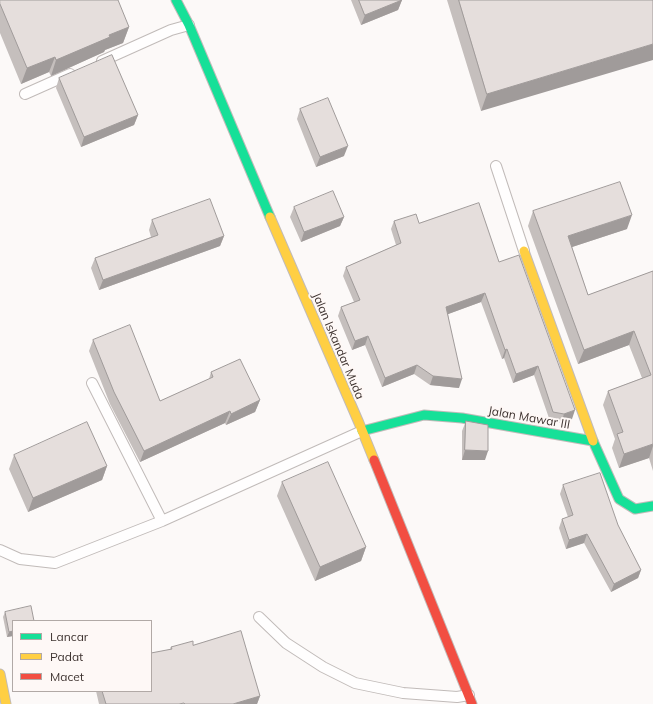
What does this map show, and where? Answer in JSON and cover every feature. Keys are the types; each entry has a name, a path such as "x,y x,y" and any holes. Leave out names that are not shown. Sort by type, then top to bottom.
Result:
{"street":[{"name":"Jalan Iskandar Muda","path":"176,0 189,26 359,423 471,700"},
{"path":"524,251 593,441 619,499 635,509 653,506"},
{"name":"Jalan Mawar III","path":"362,431 424,415 462,418 593,441"},
{"path":"0,674 6,704"}],"lane":[{"path":"91,65 171,30 189,26"},
{"path":"25,94 76,72"},
{"path":"496,166 524,251"},
{"path":"92,383 162,521"},
{"path":"0,550 20,559 55,563 162,521 362,431"},
{"path":"259,617 286,643 323,667 356,683 403,693 457,697 471,700"}],"building":[{"path":"0,0 118,0 129,27 109,35 110,37 56,60 55,57 27,68 0,4"},
{"path":"359,0 402,0 365,15"},
{"path":"459,0 653,0 653,44 487,94"},
{"path":"112,55 138,115 84,137 59,78"},
{"path":"328,98 348,146 320,157 300,109"},
{"path":"620,182 632,215 568,236 588,295 653,271 653,444 624,454 617,434 623,432 608,391 651,375 634,331 584,350 533,211"},
{"path":"333,191 344,217 304,232 294,207"},
{"path":"210,199 224,236 103,280 95,258 158,235 152,220"},
{"path":"479,203 499,262 519,255 575,410 564,414 553,412 538,366 516,374 507,349 505,350 485,293 446,307 462,379 433,376 417,365 385,378 368,336 355,341 341,307 360,300 346,267 401,243 394,221 416,214 419,223"},
{"path":"130,325 160,401 213,377 211,372 240,359 260,400 231,414 230,411 144,451 114,392 93,340"},
{"path":"466,421 488,425 488,451 465,450"},
{"path":"87,422 107,466 33,498 14,455"},
{"path":"328,462 366,547 320,567 282,482"},
{"path":"600,473 618,525 641,570 614,584 587,534 569,540 562,519 573,515 563,485"},
{"path":"31,606 34,620 12,620 12,631 9,632 5,612"},
{"path":"241,631 260,696 233,704 106,704 102,692 152,692 152,653 172,649 171,647 193,641 193,645"}],"traffic: fast":[{"path":"176,0 189,25 270,217"},
{"path":"362,431 424,415 462,418 593,441 619,499 635,509 653,506"}],"traffic: slow":[{"path":"270,217 374,460"},
{"path":"524,251 593,441"},
{"path":"0,674 6,704"}],"traffic: jam":[{"path":"374,460 472,704"}]}
